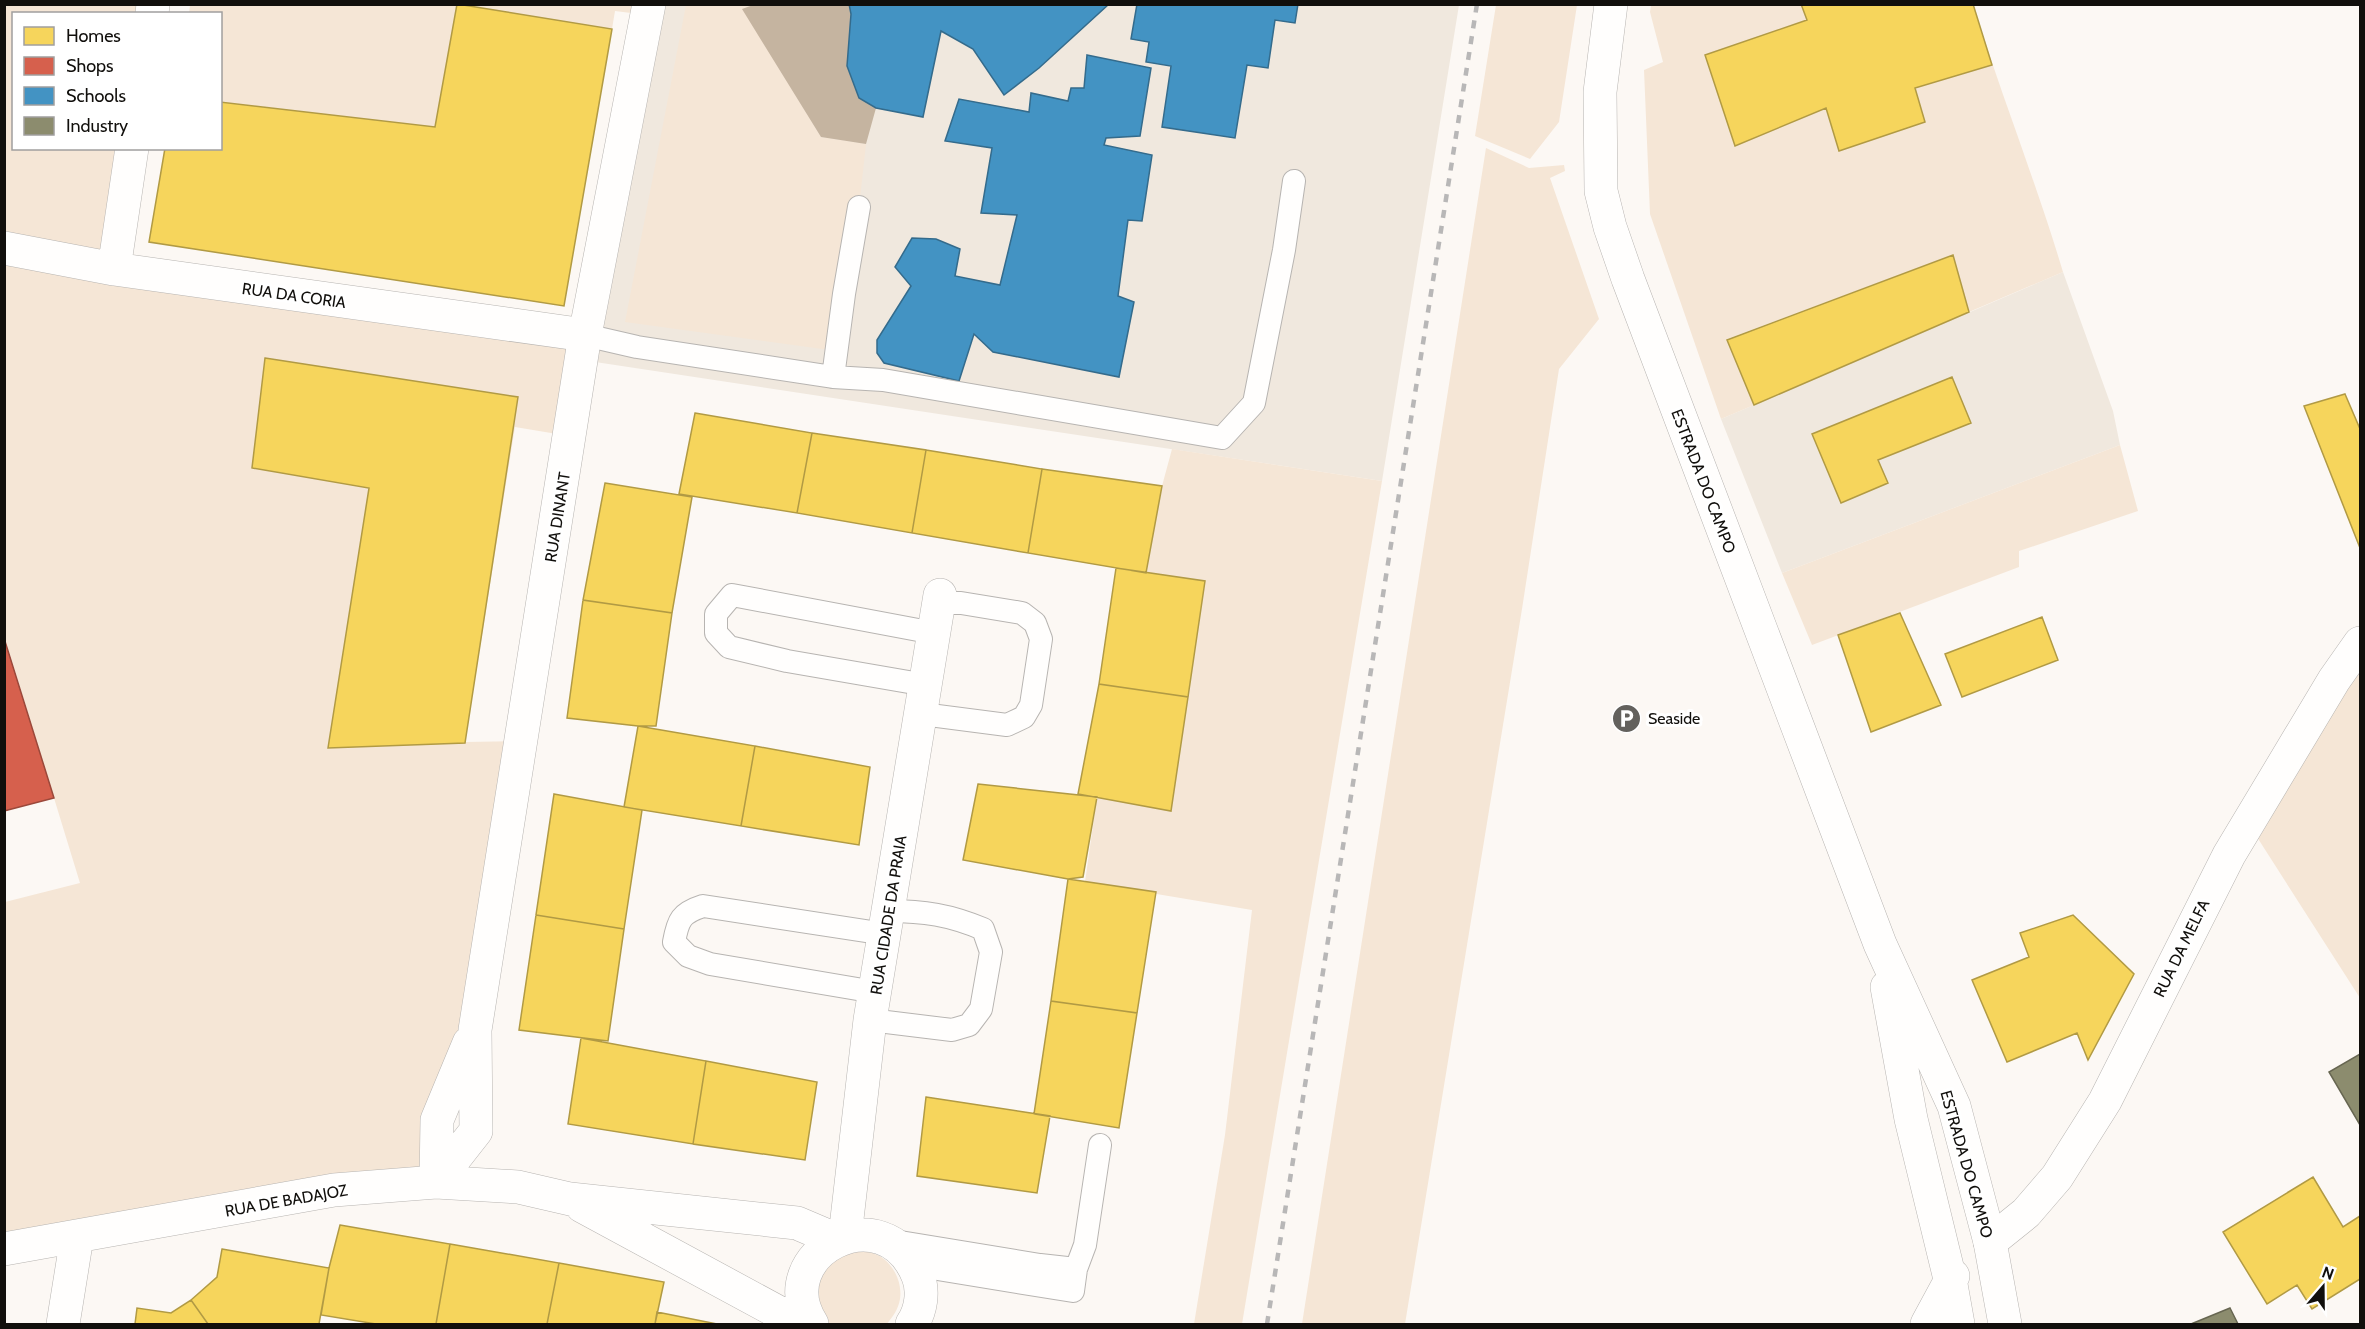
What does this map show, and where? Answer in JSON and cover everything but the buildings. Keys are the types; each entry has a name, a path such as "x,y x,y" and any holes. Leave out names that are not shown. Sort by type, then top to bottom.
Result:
{"street":[{"name":"RUA DINANT","path":"436,1182 437,1120 475,1030 585,335 649,4"},
{"name":"ESTRADA DO CAMPO","path":"1611,4 1600,92 1601,191 1610,227 1880,944 1954,1106 1990,1242 2005,1324"},
{"path":"114,270 132,150"},
{"name":"RUA DA CORIA","path":"4,248 114,270 585,335"},
{"name":"RUA CIDADE DA PRAIA","path":"841,1238 873,1006 938,610"},
{"name":"RUA DA MELFA","path":"1950,1278 2026,1214 2057,1177 2105,1101 2229,855 2334,680 2361,643"},
{"name":"ESTRADA DO CAMPO","path":"1880,944 1911,1119 1950,1278 1958,1324"},
{"name":"RUA DE BADAJOZ","path":"4,1248 77,1237 334,1190 436,1182 518,1187 570,1199"},
{"path":"570,1199 797,1223 841,1238"},
{"path":"570,1199 800,1324"},
{"path":"812,1324 807,1317 802,1297 804,1277 813,1259 828,1245 841,1238 859,1234 874,1235 887,1240 902,1250 913,1265 920,1282 921,1301 914,1323"},
{"path":"63,1324 77,1237"},
{"path":"1927,1324 1950,1278"}],"lane":[{"path":"585,335 637,347 833,377 883,380 1222,438 1254,403 1284,250 1294,181"},
{"path":"833,377 844,294 860,207"},
{"path":"732,595 938,610 961,603 1022,613 1035,623 1041,639 1031,705 1024,717 1007,725 924,699 729,647 716,633 716,614 732,595"},
{"path":"703,906 886,923 921,911 958,918 983,929 991,952 981,1009 969,1025 952,1030 873,1006 710,964 688,956 674,942 677,924 688,910 703,906"},
{"path":"913,1265 1073,1291 1076,1269 1085,1245 1100,1145"},
{"path":"887,1240 1076,1269"}],"shaded area":[{"path":"756,4 849,5 851,14 847,66 859,98 876,108 866,144 821,137 742,9"},
{"path":"5,5 153,5 152,12 12,12 12,150 132,150 114,269 585,335 569,436 515,427 465,742 522,741 436,1182 5,1249 5,902 80,883 5,638"},
{"path":"190,5 457,5 435,127 222,102 222,12 189,12"},
{"path":"461,5 649,5 647,15 615,11 612,29"},
{"path":"652,5 1459,5 1382,481 582,360"},
{"path":"686,5 756,5 743,9 821,137 866,144 859,207 837,351 625,322"},
{"path":"1496,5 1577,5 1559,122 1530,159 1475,136"},
{"path":"1651,5 1973,5 2063,272 1969,312 1953,255 1727,339 1754,405 1721,419 1650,214 1644,70 1663,62 1650,12"},
{"path":"1486,148 1529,168 1564,165 1565,171 1550,178 1599,319 1559,369 1405,1324 1302,1324"},
{"path":"2063,272 2113,411 2120,445 1782,573 1721,419"},
{"path":"2120,445 2138,511 2019,551 2019,567 1812,645 1782,573"},
{"path":"1172,449 1382,481 1242,1324 1194,1324 1225,1135 1252,910 1085,882 1097,797 1171,811 1205,581 1146,573 1162,486"},
{"path":"2360,643 2360,998 2248,823"},
{"path":"844,1252 876,1254 893,1269 899,1284 900,1299 897,1310 887,1324 828,1324 821,1317 817,1278"}],"railway":[{"path":"1267,1324 1477,4"}],"place":[{"name":"Seaside","path":"1627,718"}]}
